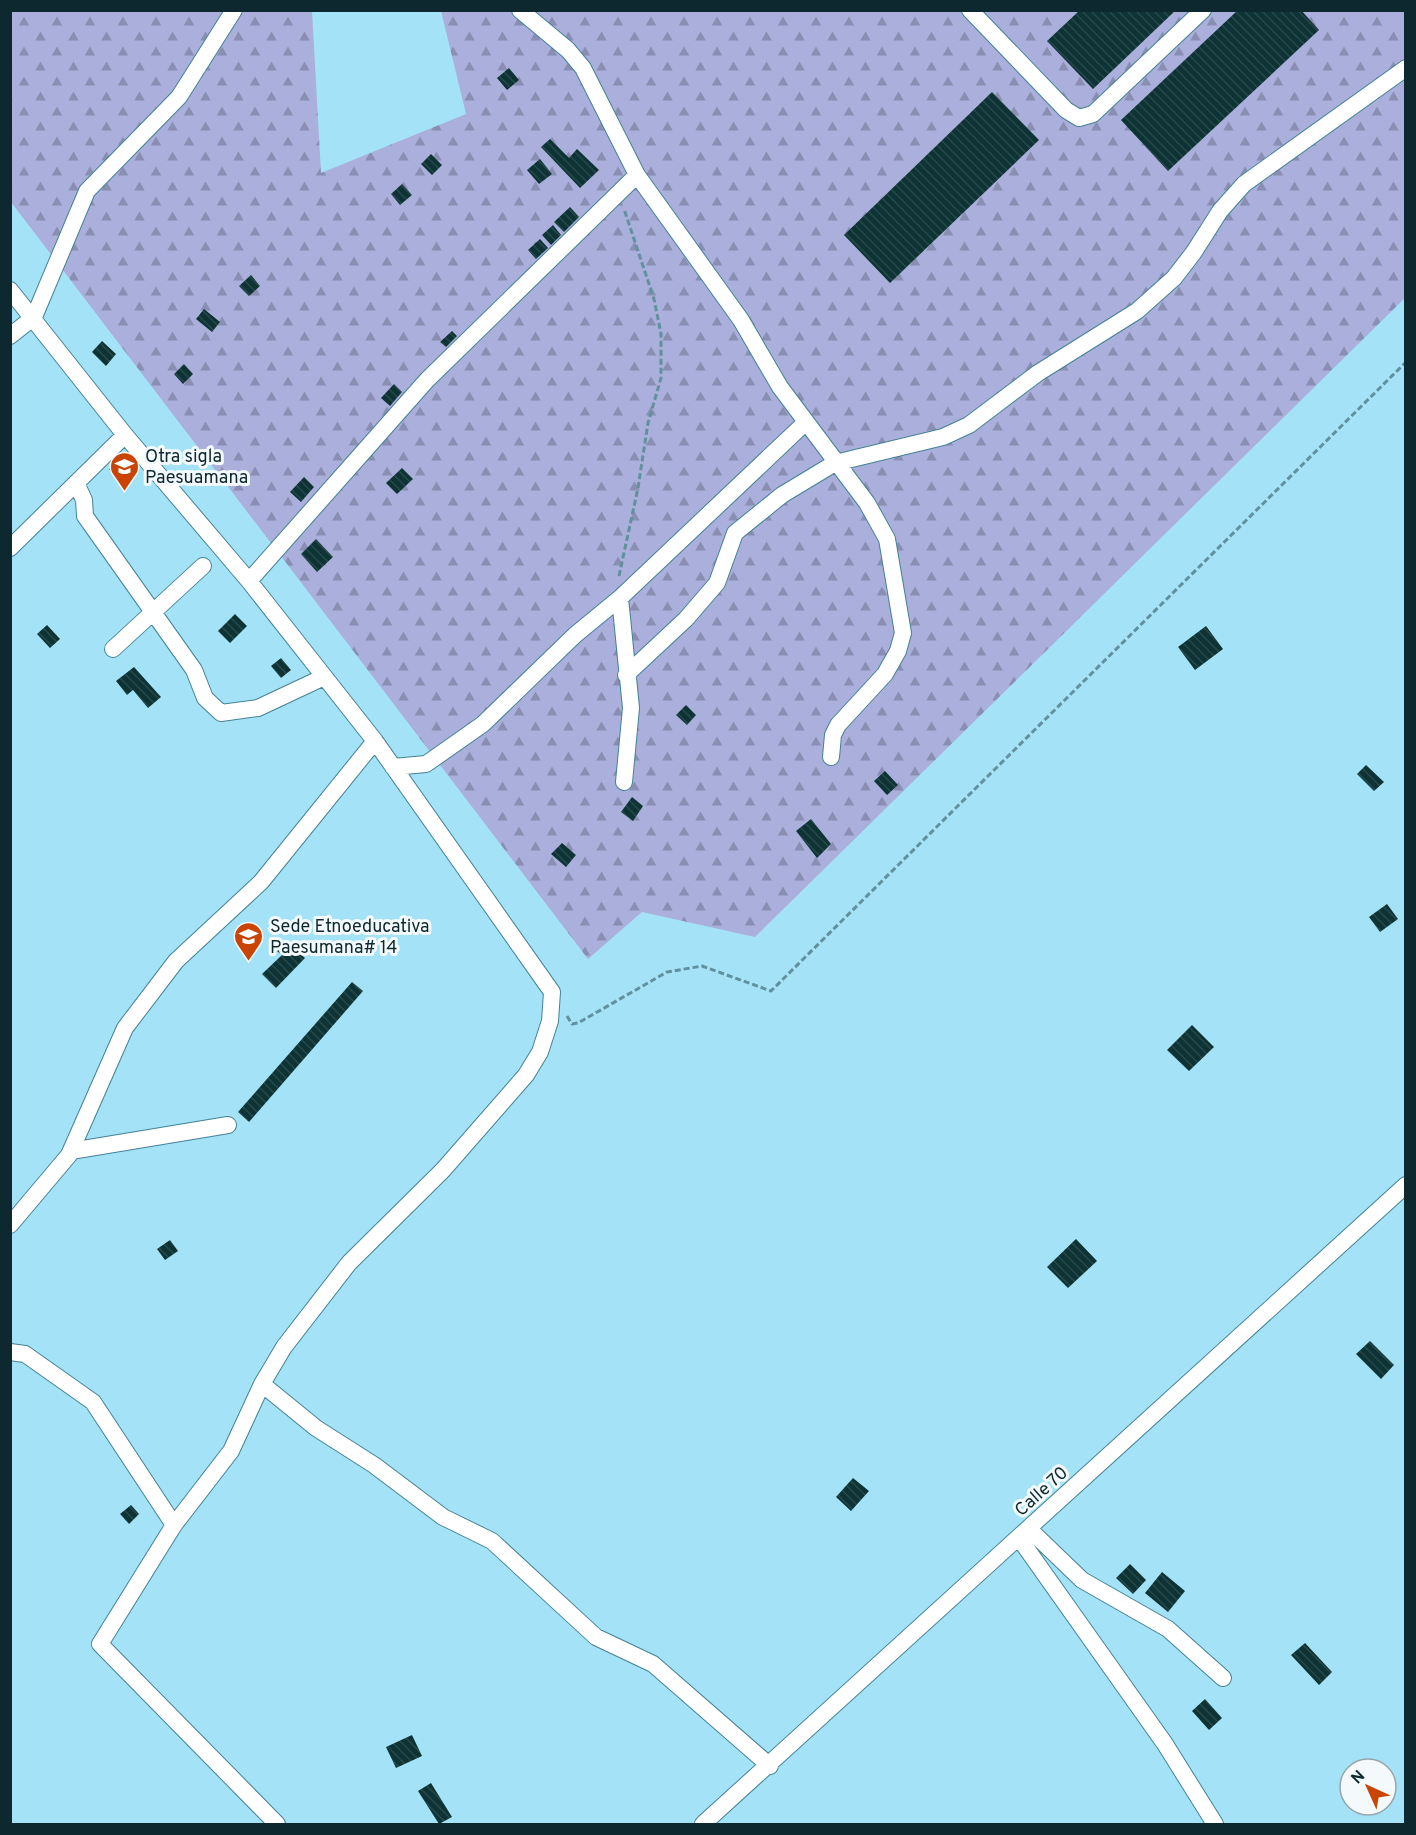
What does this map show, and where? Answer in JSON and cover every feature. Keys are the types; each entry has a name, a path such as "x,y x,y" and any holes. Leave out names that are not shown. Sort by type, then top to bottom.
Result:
{"street":[{"path":"10,336 34,317 87,191 179,97 234,10"},
{"path":"520,10 568,50 583,68 638,175 741,320 780,387 867,503 887,539 903,633 898,651 885,674 838,725 833,735 831,757"},
{"path":"970,10 1066,110 1079,118 1093,114 1203,10"},
{"path":"626,675 686,619 717,583 738,529 756,518 782,495 835,463 943,437 969,425 1038,372 1137,311 1174,278 1220,211 1244,184 1406,68"},
{"path":"249,581 427,380 638,175"},
{"path":"10,290 34,317 125,435 249,581 375,741 552,992 550,1021 540,1052 526,1075 443,1170 349,1263 284,1347 262,1384 231,1451 174,1525 100,1644 277,1824"},
{"path":"393,767 426,764 483,724 575,635 620,598 806,422"},
{"path":"10,548 125,435"},
{"path":"76,483 84,500 86,516 194,670 205,698 221,713 258,708 324,677"},
{"path":"113,649 203,566"},
{"path":"620,598 631,708 624,782"},
{"path":"10,1225 71,1151 125,1028 176,961 261,882 375,741"},
{"path":"71,1151 228,1125"},
{"name":"Calle 70","path":"703,1824 770,1766 1406,1185"},
{"path":"10,1352 25,1354 93,1402 174,1525"},
{"path":"262,1384 316,1428 374,1465 443,1517 492,1541 596,1637 653,1664 716,1716 770,1766"},
{"path":"1024,1533 1082,1580 1168,1629 1223,1678"},
{"path":"1024,1533 1165,1744 1215,1824"}],"path":[{"path":"619,193 654,298 661,345 661,378 648,423 638,488 618,580 620,598"},
{"path":"552,992 572,1024 578,1023 667,972 702,966 771,991 1406,362"}],"green space":[{"path":"11,11 312,11 321,173 466,114 441,11 1405,11 1405,298 755,937 642,912 588,959 11,202"}],"building":[{"path":"1080,10 1176,10 1093,89 1047,41"},
{"path":"1238,10 1301,10 1319,30 1168,171 1121,120"},
{"path":"509,68 519,80 507,90 497,78"},
{"path":"992,92 1039,140 890,283 844,235"},
{"path":"550,139 569,158 577,149 599,170 580,188 541,147"},
{"path":"431,154 442,165 432,175 421,164"},
{"path":"540,159 552,174 539,184 527,170"},
{"path":"402,184 412,195 400,205 391,194"},
{"path":"570,207 579,217 564,232 554,222"},
{"path":"553,225 561,235 551,245 542,235"},
{"path":"540,239 548,248 536,259 528,250"},
{"path":"251,275 260,286 249,296 239,286"},
{"path":"204,309 220,322 212,332 196,319"},
{"path":"452,331 457,336 446,347 440,342"},
{"path":"102,341 116,354 106,366 92,352"},
{"path":"184,364 193,374 183,384 174,374"},
{"path":"394,384 402,392 390,406 381,398"},
{"path":"124,458 134,471 119,482 109,469"},
{"path":"402,468 413,479 397,494 386,483"},
{"path":"304,477 314,487 301,502 290,492"},
{"path":"316,539 333,557 317,572 301,554"},
{"path":"235,614 247,626 230,643 218,631"},
{"path":"47,625 60,639 50,648 37,634"},
{"path":"1206,626 1223,649 1195,670 1178,647"},
{"path":"281,658 291,670 281,678 271,666"},
{"path":"134,667 161,697 148,708 133,690 127,695 116,681"},
{"path":"686,705 696,715 687,725 676,715"},
{"path":"1366,765 1384,782 1374,791 1357,774"},
{"path":"885,771 898,785 887,795 874,781"},
{"path":"632,797 643,806 633,821 621,812"},
{"path":"811,819 831,844 817,858 796,831"},
{"path":"562,843 576,855 566,867 551,854"},
{"path":"1387,904 1398,919 1380,932 1369,917"},
{"path":"286,941 305,958 276,988 262,974 282,955 277,951"},
{"path":"352,982 363,991 249,1122 238,1112"},
{"path":"1192,1025 1214,1047 1189,1071 1167,1050"},
{"path":"1076,1239 1097,1261 1068,1288 1047,1267"},
{"path":"170,1240 178,1251 165,1260 157,1249"},
{"path":"1370,1341 1394,1365 1381,1379 1356,1354"},
{"path":"853,1478 869,1491 851,1511 836,1497"},
{"path":"131,1505 139,1514 129,1524 120,1514"},
{"path":"1130,1564 1146,1580 1133,1594 1116,1578"},
{"path":"1162,1572 1185,1591 1168,1612 1145,1593"},
{"path":"1305,1643 1332,1672 1319,1685 1291,1655"},
{"path":"1205,1699 1222,1718 1209,1730 1192,1711"},
{"path":"412,1735 422,1756 396,1768 386,1747"},
{"path":"431,1783 452,1817 439,1824 418,1791"}],"place":[{"name":"Otra sigla Paesuamana","path":"124,492"},
{"name":"Sede Etnoeducativa Paesumana# 14","path":"249,962"}]}
